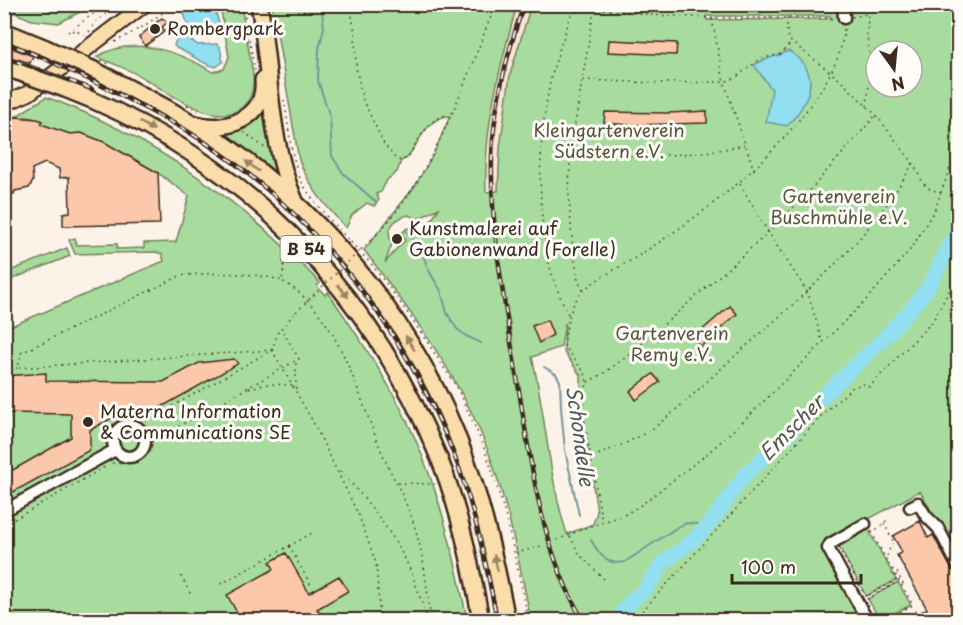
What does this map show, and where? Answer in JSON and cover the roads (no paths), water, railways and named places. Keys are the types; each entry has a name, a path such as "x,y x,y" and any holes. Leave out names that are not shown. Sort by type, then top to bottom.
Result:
{"highway":[{"path":"187,121 214,127 234,124 256,108 263,87 249,4"},
{"path":"259,4 269,86 282,159 297,204"},
{"name":"B 54","path":"4,31 92,69 153,100 228,147 297,204 330,238 373,289 406,337 438,395 464,452 478,497 507,621"},
{"name":"B 54","path":"11,70 94,100 137,121 208,164 266,210 308,250 348,297 375,334 403,381 439,460 461,528 482,621"}],"main road":[{"path":"4,104 28,93 92,38 145,4"}],"street":[{"path":"843,4 844,18"},
{"path":"127,425 143,432 146,441 141,453 127,458 115,450 112,441 116,432 127,425"},
{"path":"4,511 115,450"},
{"path":"910,507 918,503 926,516 938,528 958,566"},
{"path":"866,618 828,548 830,544 868,528"}],"water":[{"path":"186,5 214,5 219,24 211,36 203,38 190,33 184,13"},
{"path":"183,35 198,45 217,44 220,47 223,62 216,67 211,66 176,48 174,45 178,36"},
{"path":"788,51 797,56 808,71 810,88 804,104 787,126 766,122 772,90 754,65"}],"waterway":[{"name":"Schondelle","path":"321,4 324,27 319,49 318,81 330,117 332,156 343,173 376,202"},
{"name":"Emscher","path":"616,620 632,600 645,590 663,563 695,539 715,517 744,476 792,431 812,407 885,337 917,302 930,284 958,229"},
{"name":"Schondelle","path":"406,231 421,249 428,269 441,291 447,313 457,329 481,343"},
{"name":"Schondelle","path":"544,367 556,374 560,381 565,450 579,515"},
{"name":"Schondelle","path":"591,540 604,558 619,563 625,562 679,526 687,523 707,525"}],"railway":[{"path":"524,4 507,60 495,117 492,155 493,210 507,318 538,500 556,562 583,620"},
{"path":"4,42 80,75 184,129 228,159 270,192 344,268 376,310 405,355 452,450 473,512 497,620"},
{"path":"4,57 92,89"}],"place":[{"name":"Rombergpark","path":"155,29"},
{"name":"Kunstmalerei auf Gabionenwand (Forelle)","path":"397,239"},
{"name":"Materna Information & Communications SE","path":"88,422"}],"park label":[{"name":"Kleingartenverein Südstern e.V.","path":"609,141"},
{"name":"Gartenverein Buschmühle e.V.","path":"839,207"},
{"name":"Gartenverein Remy e.V.","path":"672,344"}]}
